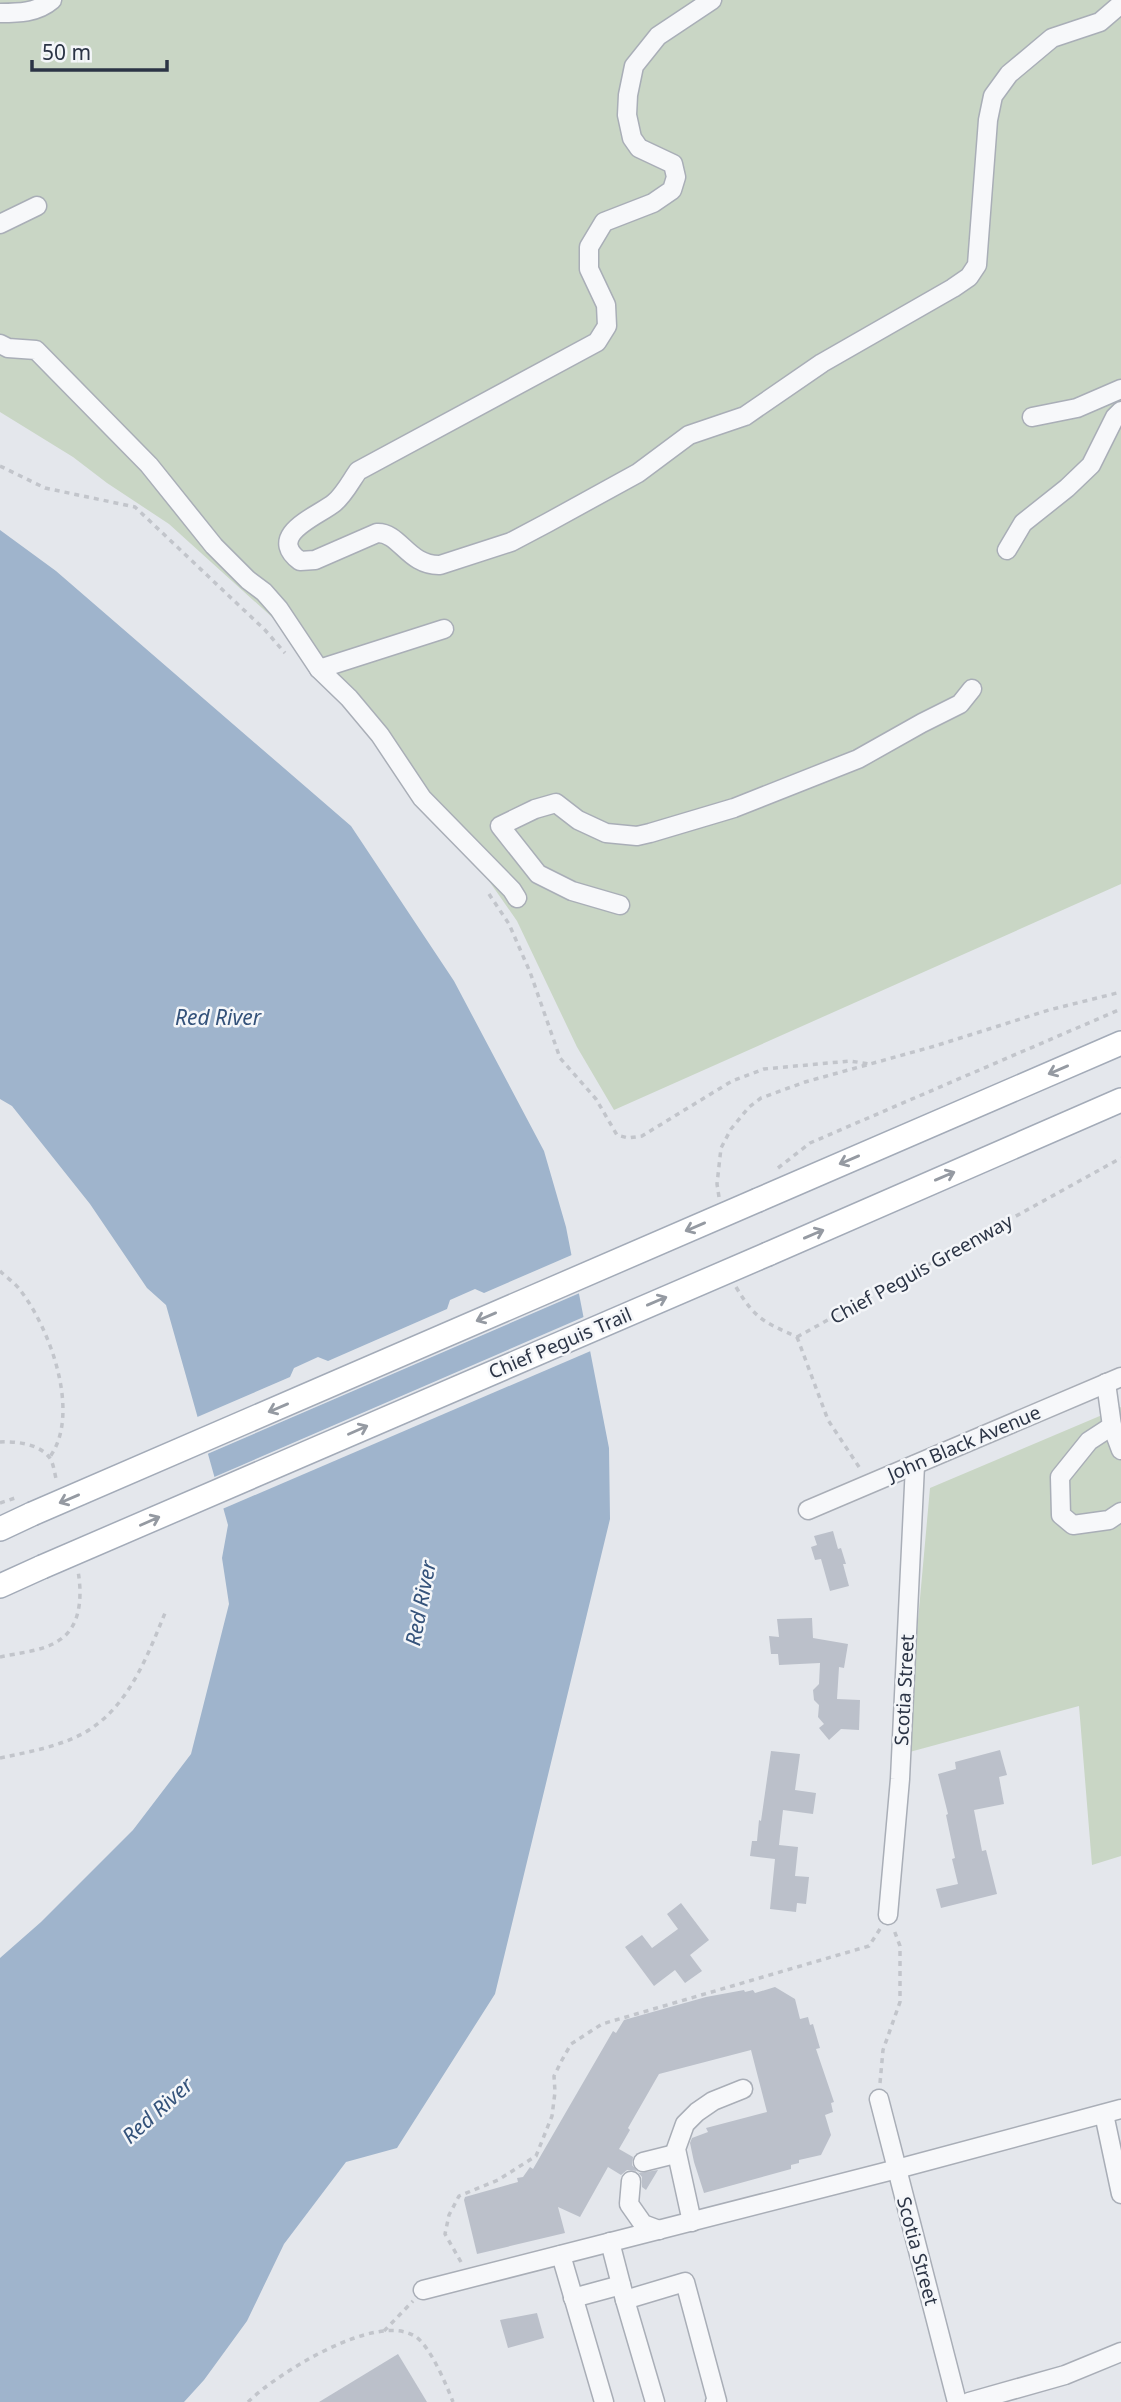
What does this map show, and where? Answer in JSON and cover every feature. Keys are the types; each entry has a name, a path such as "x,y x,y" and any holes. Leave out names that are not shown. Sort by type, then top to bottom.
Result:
{"main road":[{"path":"0,1529 1121,1043"},
{"name":"Chief Peguis Trail","path":"0,1586 1121,1100"}],"street":[{"path":"0,13 22,13 45,6 52,0"},
{"path":"712,0 658,36 634,66 627,115 632,138 639,148 673,164 676,177 673,190 653,203 604,222 589,247 589,269 606,305 607,326 597,342 358,471 337,501 293,530 290,549 294,557 300,561 315,560 383,532 414,557 430,565 440,565 511,542 638,473 688,435 746,416 822,363 953,288 970,276 977,265 988,120 993,96 1009,74 1052,38 1100,22 1121,4"},
{"path":"0,224 37,206"},
{"path":"0,344 8,348 36,350 149,465 214,546 279,609 319,669 349,698 380,735 422,798 517,898"},
{"path":"1032,417 1077,408 1121,389"},
{"path":"1007,551 1023,523 1091,465 1115,417 1121,411"},
{"path":"319,669 444,628"},
{"path":"620,905 572,891 538,874 500,826 556,803 591,828 618,835 637,836 705,817 858,760 960,704 972,689"},
{"path":"1114,1380 1112,1426 1121,1450"},
{"name":"John Black Avenue","path":"808,1510 1114,1380"},
{"path":"1112,1426 1089,1441 1060,1477 1060,1515 1073,1525 1109,1520 1121,1512"},
{"name":"Scotia Street","path":"888,1915 900,1779 915,1465"},
{"path":"692,2222 675,2154 685,2124 713,2101 743,2089"},
{"name":"Scotia Street","path":"879,2099 957,2402"},
{"path":"424,2290 1112,2111 1121,2194"},
{"path":"643,2162 675,2154"},
{"path":"631,2181 629,2204 643,2224 659,2230"},
{"path":"610,2242 655,2402"},
{"path":"561,2255 604,2402"},
{"path":"573,2298 685,2282 718,2401 715,2402"},
{"path":"970,2402 1065,2375 1121,2352"}],"path":[{"path":"0,466 45,488 135,508 265,630 291,660"},
{"path":"488,892 509,924 530,972 560,1058 596,1099 617,1135 628,1139 642,1136 732,1081 764,1069 850,1061 870,1064"},
{"path":"717,1184 721,1148 748,1107 761,1098 805,1082 1049,1010 1121,992"},
{"path":"778,1168 810,1143 1121,1009"},
{"name":"Chief Peguis Greenway","path":"797,1337 1121,1158"},
{"path":"0,1271 20,1289 42,1328 58,1365 63,1406 61,1430 57,1448 49,1458"},
{"path":"734,1282 747,1306 761,1321 797,1337 828,1420 870,1483"},
{"path":"0,1442 17,1442 43,1452 49,1458 55,1476"},
{"path":"0,1657 58,1642 69,1632 78,1614 82,1590"},
{"path":"0,1758 35,1751 85,1733 110,1712 129,1690 142,1668 165,1613"},
{"path":"879,2099 883,2050 900,2002 900,1946 888,1915"},
{"path":"462,2264 445,2234 449,2215 459,2196 498,2180 536,2156 552,2116 554,2076 571,2045 602,2024 869,1946 888,1915"},
{"path":"384,2331 424,2290"},
{"path":"248,2402 279,2376 316,2354 346,2341 384,2331 414,2335 424,2343 453,2402"}],"green space":[{"path":"0,0 1121,0 1121,884 614,1110 577,1047 517,921 480,868 417,797 273,618 169,524 73,457 0,412"},
{"path":"1121,1407 1121,1856 1092,1865 1079,1706 906,1753 930,1488"}],"water":[{"name":"Red River","path":"0,530 56,571 351,826 454,981 544,1151 566,1227 609,1448 610,1519 495,1994 397,2148 346,2162 284,2244 247,2321 204,2380 184,2402 0,2402 0,1958 41,1922 133,1830 191,1754 229,1604 222,1558 228,1525 166,1305 147,1288 90,1204 12,1106 0,1099"}],"pier":[{"path":"574,1254 582,1292 205,1455 195,1418 290,1377 294,1368 318,1357 328,1361 447,1309 450,1300 475,1289 484,1293"},
{"path":"586,1316 593,1350 220,1510 212,1478"}],"building":[{"path":"833,1531 846,1564 843,1564 849,1586 830,1591 821,1559 815,1560 811,1547 817,1545 814,1536"},
{"path":"812,1618 813,1638 848,1644 844,1668 839,1667 837,1699 860,1700 859,1730 841,1729 829,1740 819,1728 824,1724 818,1717 819,1705 814,1700 813,1690 819,1684 820,1663 779,1665 778,1654 771,1654 769,1636 779,1637 777,1619"},
{"path":"1000,1750 1007,1775 999,1777 1004,1804 974,1810 982,1851 986,1850 997,1894 941,1908 936,1889 958,1884 952,1859 955,1858 946,1815 948,1814 938,1774 956,1769 955,1762"},
{"path":"771,1751 800,1754 795,1790 816,1793 813,1814 783,1810 779,1845 798,1847 795,1876 809,1877 806,1904 797,1903 796,1912 770,1909 775,1859 750,1856 752,1841 757,1841 759,1820 761,1821"},
{"path":"681,1903 709,1940 690,1955 702,1971 685,1983 675,1970 654,1986 625,1947 642,1935 652,1948 678,1929 667,1914"},
{"path":"775,1987 795,1999 800,2019 808,2017 810,2025 813,2024 820,2048 816,2049 834,2102 831,2103 833,2112 825,2115 831,2135 821,2155 799,2160 799,2163 791,2165 791,2169 704,2193 694,2162 690,2143 692,2138 708,2132 706,2128 767,2112 751,2050 659,2074 619,2149 633,2157 632,2165 639,2173 658,2170 646,2190 642,2187 642,2177 637,2171 627,2170 621,2175 608,2167 580,2217 558,2207 565,2233 477,2254 465,2197 518,2182 517,2178 523,2177 530,2167 533,2169 613,2031 616,2033 624,2020 706,1997 744,1990 753,1990 755,1993"},
{"path":"537,2313 544,2338 508,2348 500,2320"},
{"path":"398,2354 427,2402 319,2402"}]}
